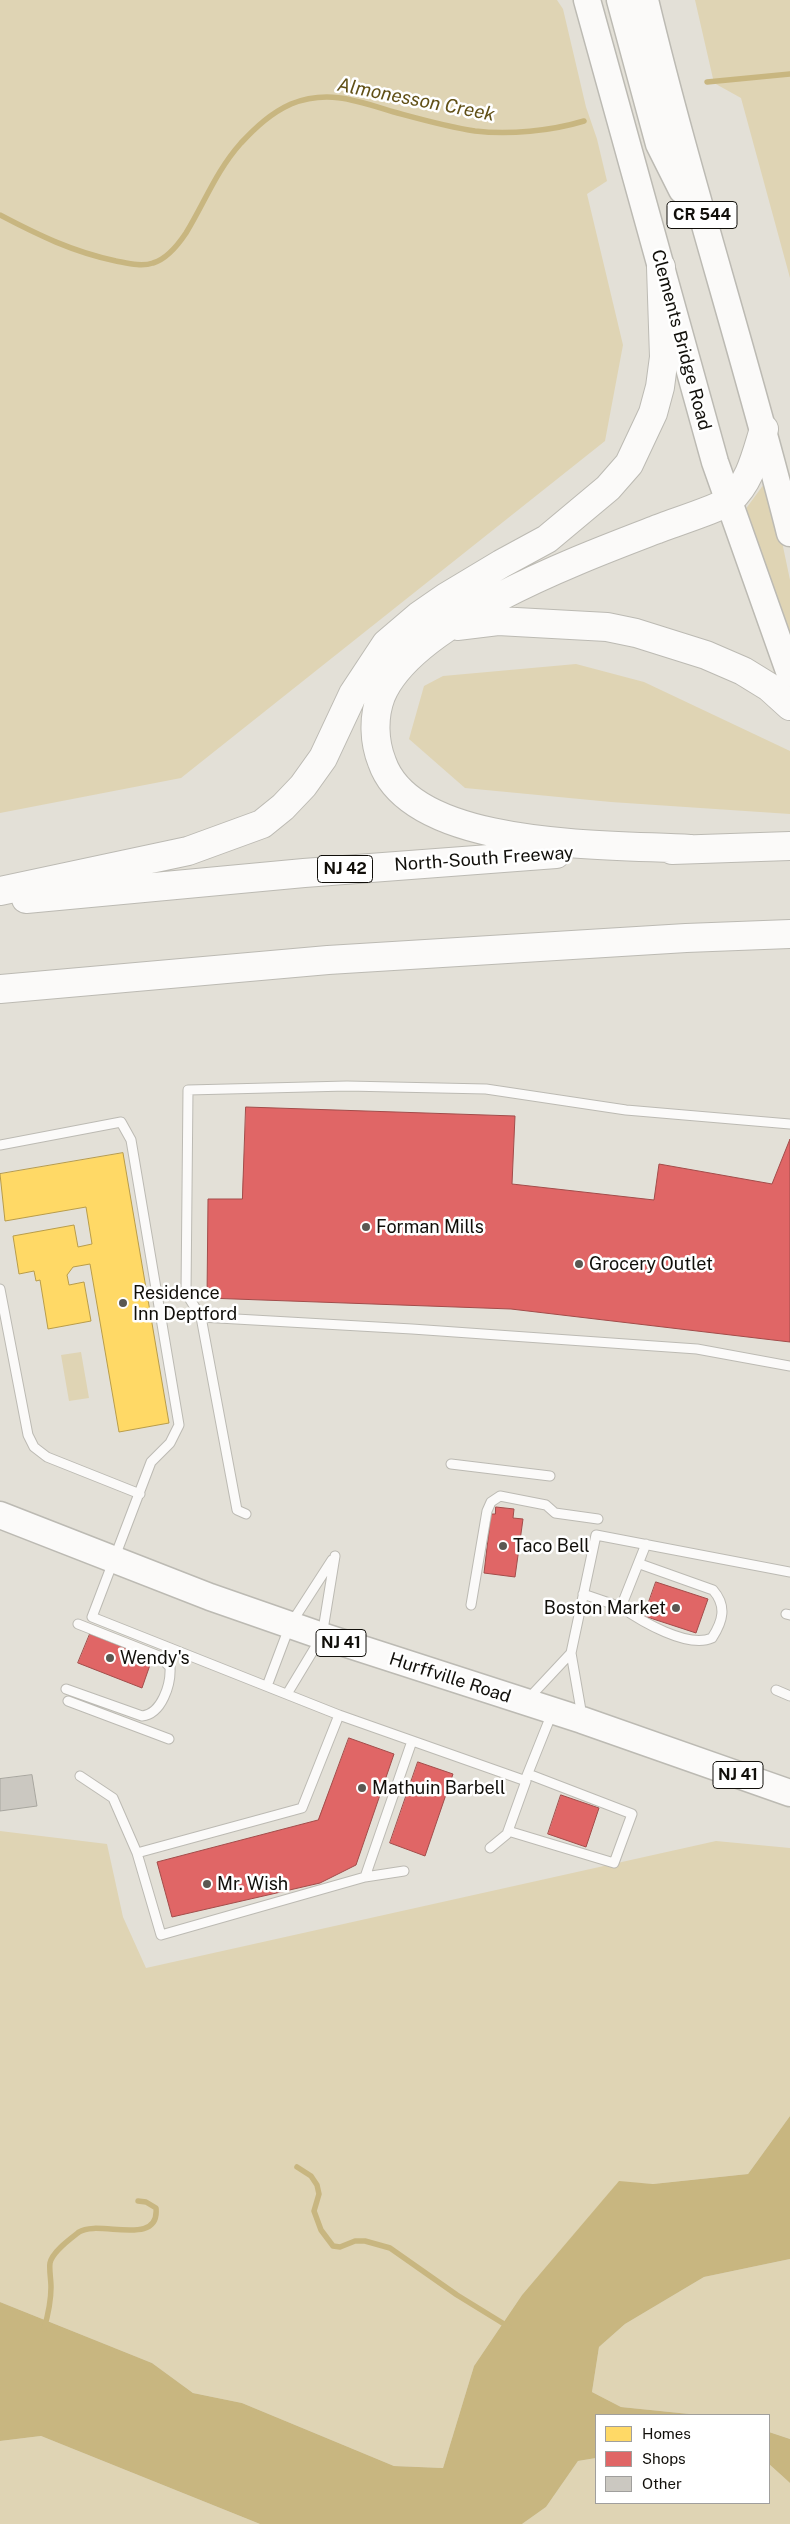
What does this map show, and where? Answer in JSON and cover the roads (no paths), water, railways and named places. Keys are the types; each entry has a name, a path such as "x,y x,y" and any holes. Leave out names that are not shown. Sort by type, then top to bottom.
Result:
{"highway":[{"path":"0,891 188,851 262,824 283,807 303,786 323,758 354,694 386,644 420,615 446,597 501,564 547,540 608,488 629,464 653,413 660,387 664,357 661,267"},
{"path":"690,849 537,840 477,830 440,816 417,805 396,786 384,769 376,748 375,729 381,696 395,674 410,656 487,602 595,553 729,501 750,474 764,429"},
{"path":"448,628 498,621 617,629 669,642 743,671 769,687 790,706"},
{"name":"North-South Freeway","path":"0,901 70,897 304,873 525,855 790,846"},
{"path":"4,989 328,960 686,938 790,934"}],"main road":[{"name":"Clements Bridge Road","path":"587,0 712,453 790,674"},
{"path":"620,0 660,144 713,254"},
{"name":"CR 544","path":"645,0 670,102 764,429 790,533"},
{"name":"Hurffville Road","path":"0,1515 114,1560 290,1625 582,1720 790,1793"}],"lane":[{"path":"246,1514 236,1510 201,1317 186,1293 188,1090 347,1086 486,1090 626,1110 790,1124"},
{"path":"0,1145 121,1122 131,1140 179,1424 170,1443 151,1462 92,1617 339,1715 632,1814 614,1863 508,1831"},
{"path":"0,1289 28,1435 34,1447 47,1457 140,1494"},
{"path":"201,1317 412,1329 697,1349 790,1366"},
{"path":"451,1464 550,1476"},
{"path":"471,1605 487,1512 491,1502 500,1496 546,1505 554,1513 598,1520"},
{"path":"582,1720 571,1653 596,1535 790,1572"},
{"path":"621,1608 640,1564 646,1544"},
{"path":"267,1686 290,1625 335,1556 322,1636 287,1694"},
{"path":"583,1594 621,1608 642,1622 696,1642 704,1642 712,1638 718,1629 722,1614 721,1600 713,1590 640,1564"},
{"path":"66,1689 142,1716 148,1716 157,1710 170,1675 170,1667 159,1656 78,1624"},
{"path":"525,1702 571,1653"},
{"path":"776,1690 790,1696"},
{"path":"68,1701 169,1739"},
{"path":"490,1848 508,1831 553,1711"},
{"path":"137,1853 302,1808 339,1715"},
{"path":"365,1877 412,1741"},
{"path":"80,1776 113,1798 137,1853 161,1935 365,1877 404,1871"}],"waterway":[{"name":"Almonesson Creek","path":"707,82 790,74"},
{"name":"Almonesson Creek","path":"0,215 42,236 85,253 129,264 148,264 158,261 172,251 186,233 218,176 241,143 264,121 291,104 318,97 343,98 444,125 475,131 502,133 558,127 584,121"},
{"path":"297,2167 311,2176 317,2185 319,2194 314,2211 321,2230 333,2246 340,2247 355,2241 365,2241 390,2248 457,2295 509,2327"},
{"path":"44,2329 50,2298 50,2263 54,2254 79,2232 88,2229 138,2230 148,2227 155,2220 156,2208 146,2202 138,2201"}],"place":[{"name":"Forman Mills","path":"366,1227"},
{"name":"Grocery Outlet","path":"579,1264"},
{"name":"Residence Inn Deptford","path":"123,1303"},
{"name":"Taco Bell","path":"503,1546"},
{"name":"Boston Market","path":"676,1608"},
{"name":"Wendy's","path":"110,1658"},
{"name":"Mathuin Barbell","path":"362,1788"},
{"name":"Mr. Wish","path":"207,1884"}]}
